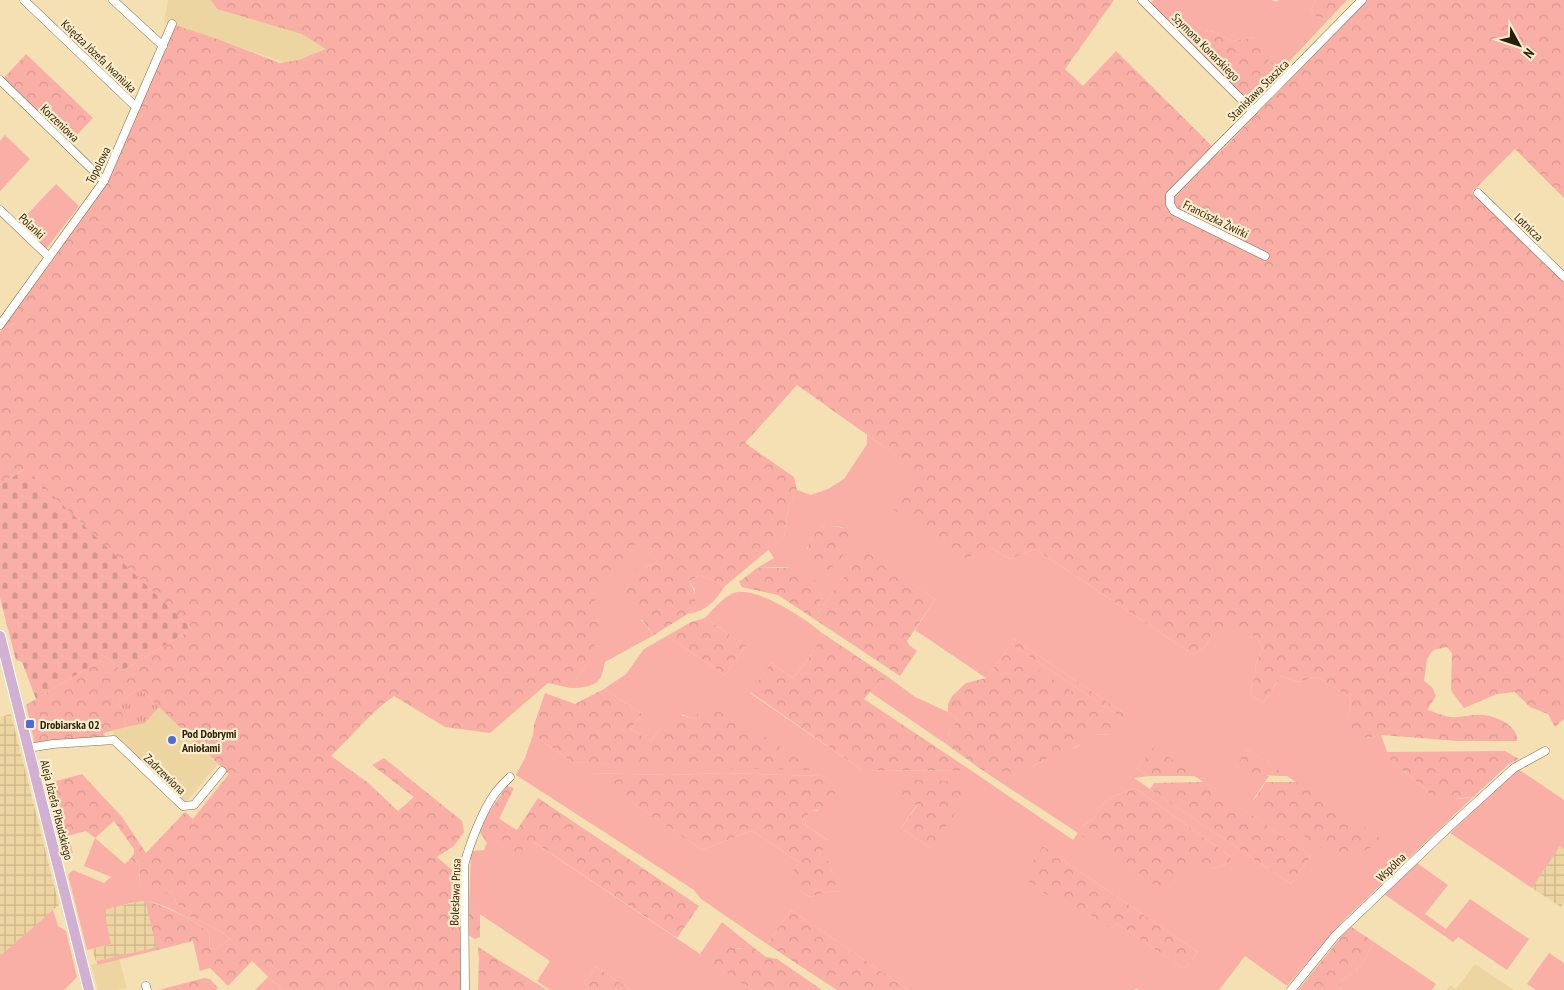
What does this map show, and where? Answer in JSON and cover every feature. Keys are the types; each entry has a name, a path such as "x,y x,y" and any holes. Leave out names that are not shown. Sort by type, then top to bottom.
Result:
{"main road":[{"name":"Aleja Józefa Piłsudskiego","path":"0,636 89,990"}],"street":[{"name":"Księdza Józefa Iwaniuka","path":"24,0 136,107"},
{"path":"114,0 163,46"},
{"name":"Szymona Konarskiego","path":"1142,0 1253,111"},
{"name":"Stanisława Staszica","path":"1170,195 1362,0"},
{"name":"Topolowa","path":"0,325 104,181 172,24"},
{"name":"Korzeniowa","path":"0,80 104,181"},
{"name":"Lotnicza","path":"1478,193 1564,278"},
{"name":"Franciszka Żwirki","path":"1170,195 1170,204 1174,211 1265,256"},
{"name":"Polanki","path":"0,210 49,257"},
{"name":"Zadrzewiona","path":"28,748 53,744 114,740 183,806 194,805 222,771"},
{"name":"Wspólna","path":"1292,990 1335,936 1447,829 1514,768 1546,751"},
{"name":"Bolesława Prusa","path":"465,990 464,866 488,807 496,792 510,777"}],"shaded area":[{"path":"168,0 509,0 320,74 164,22"},
{"path":"122,671 218,764 188,800 181,801 120,742 121,738 116,738 113,731 102,733"},
{"path":"11,714 59,905 0,956 0,717"},
{"path":"1560,846 1564,849 1564,902 1561,907 1532,888"},
{"path":"145,900 157,947 97,961 97,965 92,949 111,944 103,910"},
{"path":"119,959 127,988 98,990 91,965"},
{"path":"1475,964 1514,990 1447,990 1450,985 1456,989"}],"green space":[{"path":"211,0 1114,0 1065,69 1083,86 1116,51 1219,153 1366,0 1564,0 1564,198 1515,149 1472,192 1564,281 1564,719 1555,727 1548,714 1530,707 1515,692 1497,694 1464,708 1452,692 1452,653 1447,647 1433,650 1427,659 1424,681 1432,687 1436,696 1427,710 1450,717 1479,715 1494,717 1511,726 1517,736 1517,741 1458,741 1381,735 1366,738 1352,728 1347,718 1351,707 1350,697 1317,677 1297,682 1281,676 1263,703 1250,694 1256,663 1263,647 1256,637 1236,626 1211,636 1204,649 1192,654 1035,549 1010,559 991,548 966,558 893,509 918,471 797,385 745,443 794,477 797,490 789,504 784,537 725,586 700,575 689,581 695,595 694,610 654,635 625,597 631,570 642,569 658,561 633,544 586,614 602,627 588,662 570,688 548,683 490,733 445,727 394,696 369,717 331,756 367,782 398,811 414,797 372,765 384,758 462,821 464,832 454,846 437,857 461,878 462,990 282,990 252,961 228,986 210,968 200,971 193,941 157,950 145,900 178,913 209,932 210,948 216,949 228,940 232,941 222,932 190,916 192,912 177,904 172,892 169,891 163,896 139,886 140,865 138,860 135,864 130,859 134,854 134,849 114,821 95,838 86,831 59,838 44,780 49,783 82,774 122,817 146,853 185,812 193,819 229,774 139,688 119,702 126,727 103,733 105,736 102,738 35,744 26,705 106,657 122,671 192,629 24,469 0,485 0,332 106,186 175,25 280,63 299,60 326,49 302,34 217,9"},
{"path":"1154,0 1271,0 1276,2 1279,0 1314,0 1315,2 1310,10 1314,16 1328,20 1269,83 1274,65 1268,60 1254,37 1232,41 1214,32 1200,29 1177,30 1150,3"},
{"path":"1314,0 1347,0 1328,20 1314,16 1310,10 1315,2"},
{"path":"1187,29 1214,32 1232,41 1254,37 1263,41 1269,50 1268,60 1274,64 1269,83 1250,102 1177,30"},
{"path":"26,54 93,118 70,142 4,78"},
{"path":"5,135 30,159 0,191 0,141"},
{"path":"56,184 79,206 46,249 19,223"},
{"path":"867,435 919,471 894,509 991,548 1010,559 1035,549 1192,654 1204,649 1211,636 1236,625 1256,637 1263,647 1256,663 1250,694 1263,703 1281,676 1297,682 1317,677 1350,697 1351,707 1347,718 1366,738 1381,735 1390,760 1422,786 1430,795 1460,799 1473,797 1345,919 1287,986 1245,956 1219,990 1139,990 1136,988 1134,990 909,990 791,910 767,944 701,899 694,890 516,775 525,758 533,735 573,762 689,767 696,719 683,715 662,726 651,741 631,729 642,714 604,689 626,674 644,649 667,636 725,675 746,646 705,618 720,602 733,593 747,592 782,606 822,633 814,651 793,678 771,663 750,693 862,770 972,771 1073,840 1078,833 982,770 1005,771 1027,768 1051,755 1082,744 1092,734 1108,735 1008,649 986,678 915,630 935,599 863,551 819,612 817,609 822,596 811,578 804,573 788,568 757,568 774,558 768,549 784,537 789,504 797,490 811,495 828,489 844,479 867,444","holes":["826,526 844,528 807,549 812,537 819,529","1014,639 1127,715 1125,720 1011,644","1154,748 1311,856 1291,884 1134,778 1149,776 1137,769","1247,749 1383,841 1253,800 1269,776 1237,766","589,773 670,775 724,773 823,776 839,787 817,811 810,811 802,823 828,840 819,855 833,865 831,871 844,882 840,892 830,891 810,897 787,883 799,862 750,831 702,850","1135,788 1231,857 1230,861 1220,867 1210,869 1188,866 1168,887 1144,879 1113,857 1081,827 1093,819 1104,803 1112,797","917,805 930,848 901,828","1042,847 1198,952 1184,969 1116,923 1112,929 1076,905 1072,911"]},
{"path":"25,469 192,629 122,671 106,657 36,699 22,662 16,660 0,598 0,485"},
{"path":"821,527 840,527 850,535 848,546 842,556 834,565 825,570 807,557 811,537"},
{"path":"633,543 658,561 642,569 641,620 654,635 605,662 602,674 597,682 584,687 570,688 588,662 585,614"},
{"path":"863,550 935,599 907,641 917,651 900,676 778,595 742,587 739,582 757,568 797,568 812,577 817,583 822,596 817,609 819,612"},
{"path":"700,575 725,586 718,596 705,608 688,614 694,610 695,590 689,581"},
{"path":"705,618 746,646 725,675 667,636 691,622"},
{"path":"822,633 888,677 864,699 972,771 862,770 750,692 771,663 793,678 814,651"},
{"path":"1014,639 1127,715 1125,720 1011,644"},
{"path":"1008,649 1121,725 1111,735 1092,734 1084,743 1050,756 1020,771 982,770 946,744 949,732 958,719 948,712 948,704 952,696 966,683 986,678"},
{"path":"888,677 915,697 948,712 958,719 949,732 946,744 870,692"},
{"path":"139,688 159,707 145,723 126,727 119,702"},
{"path":"604,689 642,714 631,729 651,741 669,719 679,716 696,719 699,709 716,703 814,770 665,767 573,762 533,735 534,725 545,693 575,704"},
{"path":"1154,747 1195,776 1149,776 1137,769"},
{"path":"1247,749 1288,776 1255,773 1236,766"},
{"path":"1505,751 1519,759 1509,764 1473,797 1441,800 1430,795 1422,786 1390,760 1387,752"},
{"path":"1518,769 1564,800 1564,849 1560,846 1532,888 1450,833"},
{"path":"588,773 670,775 724,773 823,776 840,787 828,804 820,809 810,811 802,823 829,841 819,855 834,865 831,871 845,882 844,888 840,892 830,891 810,897 786,883 799,862 754,832 750,831 702,850"},
{"path":"910,780 947,781 963,791 959,799 959,808 930,848 901,828 917,806 901,794"},
{"path":"1204,782 1311,856 1291,884 1150,789 1154,783"},
{"path":"1266,782 1298,782 1384,841 1342,862 1253,801"},
{"path":"507,786 514,788 499,819 517,830 538,798 699,906 677,938 534,842 525,849 516,852 504,851 487,843 480,832 489,812"},
{"path":"1135,788 1231,857 1230,861 1220,867 1210,869 1188,867 1168,887 1162,886 1144,879 1078,833 1081,827 1093,819 1104,803 1112,797"},
{"path":"489,812 700,954 722,922 748,943 744,949 737,948 712,962 752,990 631,990 596,967 584,984 594,990 550,990 537,981 550,961 469,907 471,853 472,851 484,850 487,843 480,832"},
{"path":"68,835 73,853 63,855 59,838"},
{"path":"95,838 125,864 130,859 135,864 138,860 140,865 139,886 165,894 169,891 172,892 177,904 192,912 190,916 222,932 234,943 228,940 216,949 210,948 209,932 188,918 169,909 153,902 142,901 104,910 111,944 87,950 68,875 73,870 104,883 111,877 84,866"},
{"path":"1043,846 1198,952 1184,969 1116,923 1112,929 1076,906 1071,912 1022,877"},
{"path":"1417,863 1448,885 1425,914 1446,929 1470,899 1529,939 1507,970 1458,937 1453,942 1384,894"},
{"path":"469,907 480,914 480,937 475,939 468,935"},
{"path":"53,910 58,926 66,931 77,977 64,990 0,990 0,956"},
{"path":"791,910 909,990 837,990 767,944"},
{"path":"1350,926 1374,942 1361,966 1340,982 1341,990 1298,990"},
{"path":"1374,942 1436,984 1432,990 1341,990 1340,982 1361,966"},
{"path":"748,943 766,957 777,959 822,990 752,990 711,962 715,954 723,947 743,949"},
{"path":"157,947 157,950 97,965 97,961"},
{"path":"478,947 547,990 478,990"},
{"path":"1549,953 1564,963 1564,990 1536,990 1527,984"},
{"path":"596,967 631,990 594,990 584,984"},
{"path":"268,977 282,990 255,990"},
{"path":"204,978 210,979 218,988 216,990 159,990"}],"place":[{"name":"Drobiarska 02","path":"30,724"},
{"name":"Pod Dobrymi Aniołami","path":"172,740"}]}
